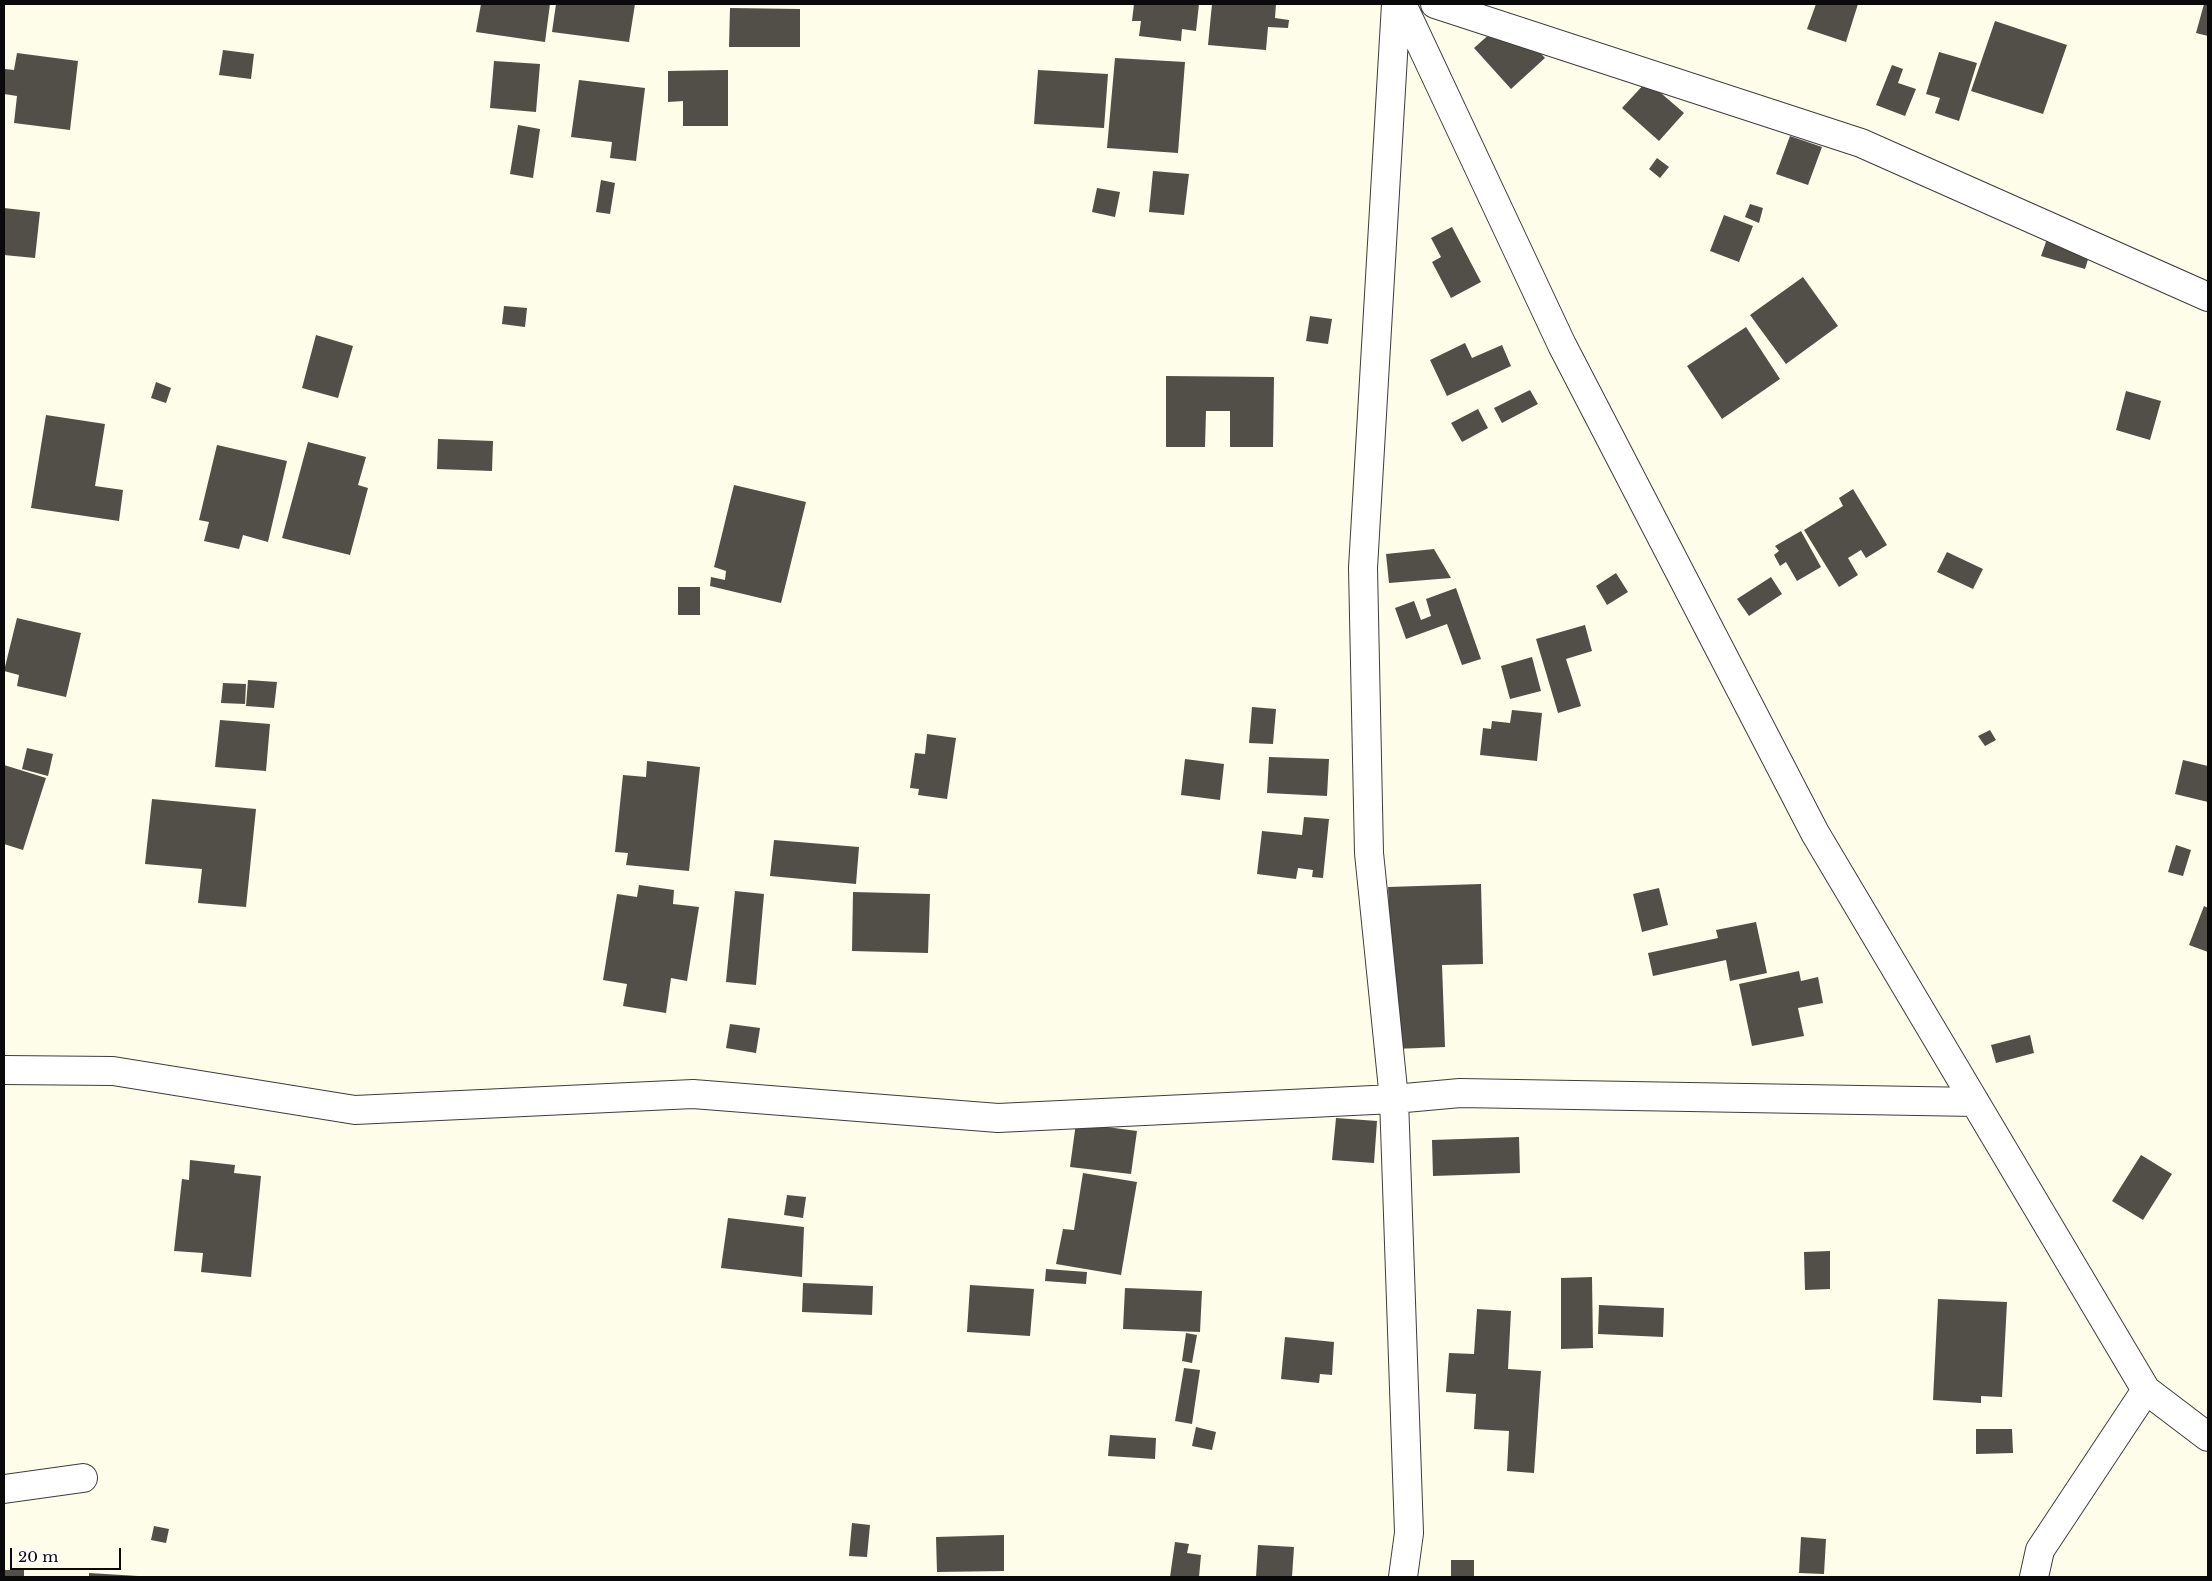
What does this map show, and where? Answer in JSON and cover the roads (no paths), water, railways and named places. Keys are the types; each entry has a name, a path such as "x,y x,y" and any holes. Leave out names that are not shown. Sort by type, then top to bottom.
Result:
{"street":[{"path":"1396,4 1363,568 1369,853 1394,1099 1410,1533 1404,1577"},
{"path":"1402,4 1562,346 1815,833 2146,1390 2208,1437"},
{"path":"1435,4 1861,143 2208,297"},
{"path":"4,1070 113,1071 355,1110 693,1094 998,1118 1394,1099 1460,1093 1975,1102"},
{"path":"2034,1577 2040,1550 2146,1390"},
{"path":"4,1489 83,1478"}]}
